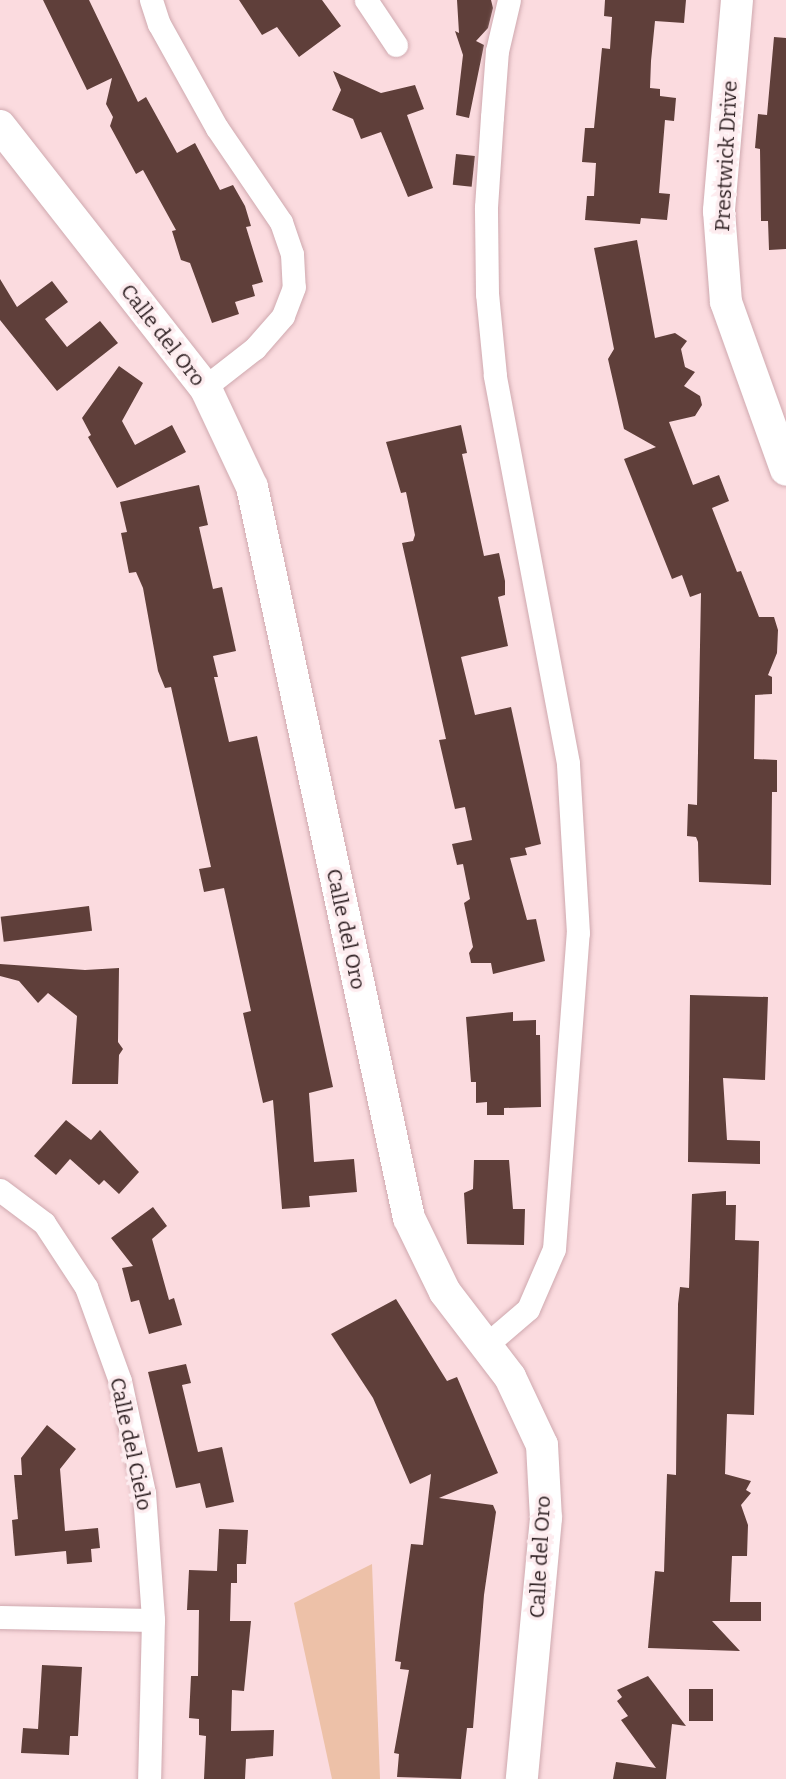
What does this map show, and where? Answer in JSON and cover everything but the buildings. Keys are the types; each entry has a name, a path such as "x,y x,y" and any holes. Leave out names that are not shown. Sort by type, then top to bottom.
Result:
{"street":[{"path":"151,0 159,24 217,128 281,222 292,254 294,287 283,316 255,348 205,387"},
{"path":"366,0 396,45"},
{"path":"486,1345 528,1309 544,1280 554,1249 578,933 568,763 495,375 487,293 486,207 492,117 497,51 509,0"},
{"name":"Prestwick Drive","path":"737,0 719,211 726,302 786,470"},
{"name":"Calle del Oro","path":"0,126 205,387 252,487 409,1218 445,1292 510,1377 542,1445 546,1518 522,1779"},
{"name":"Calle del Cielo","path":"0,1190 44,1223 90,1298 120,1381 144,1493 153,1620 149,1779"},
{"path":"0,1617 153,1620"}],"shaded area":[{"path":"372,1564 380,1779 332,1779 294,1603"}]}
